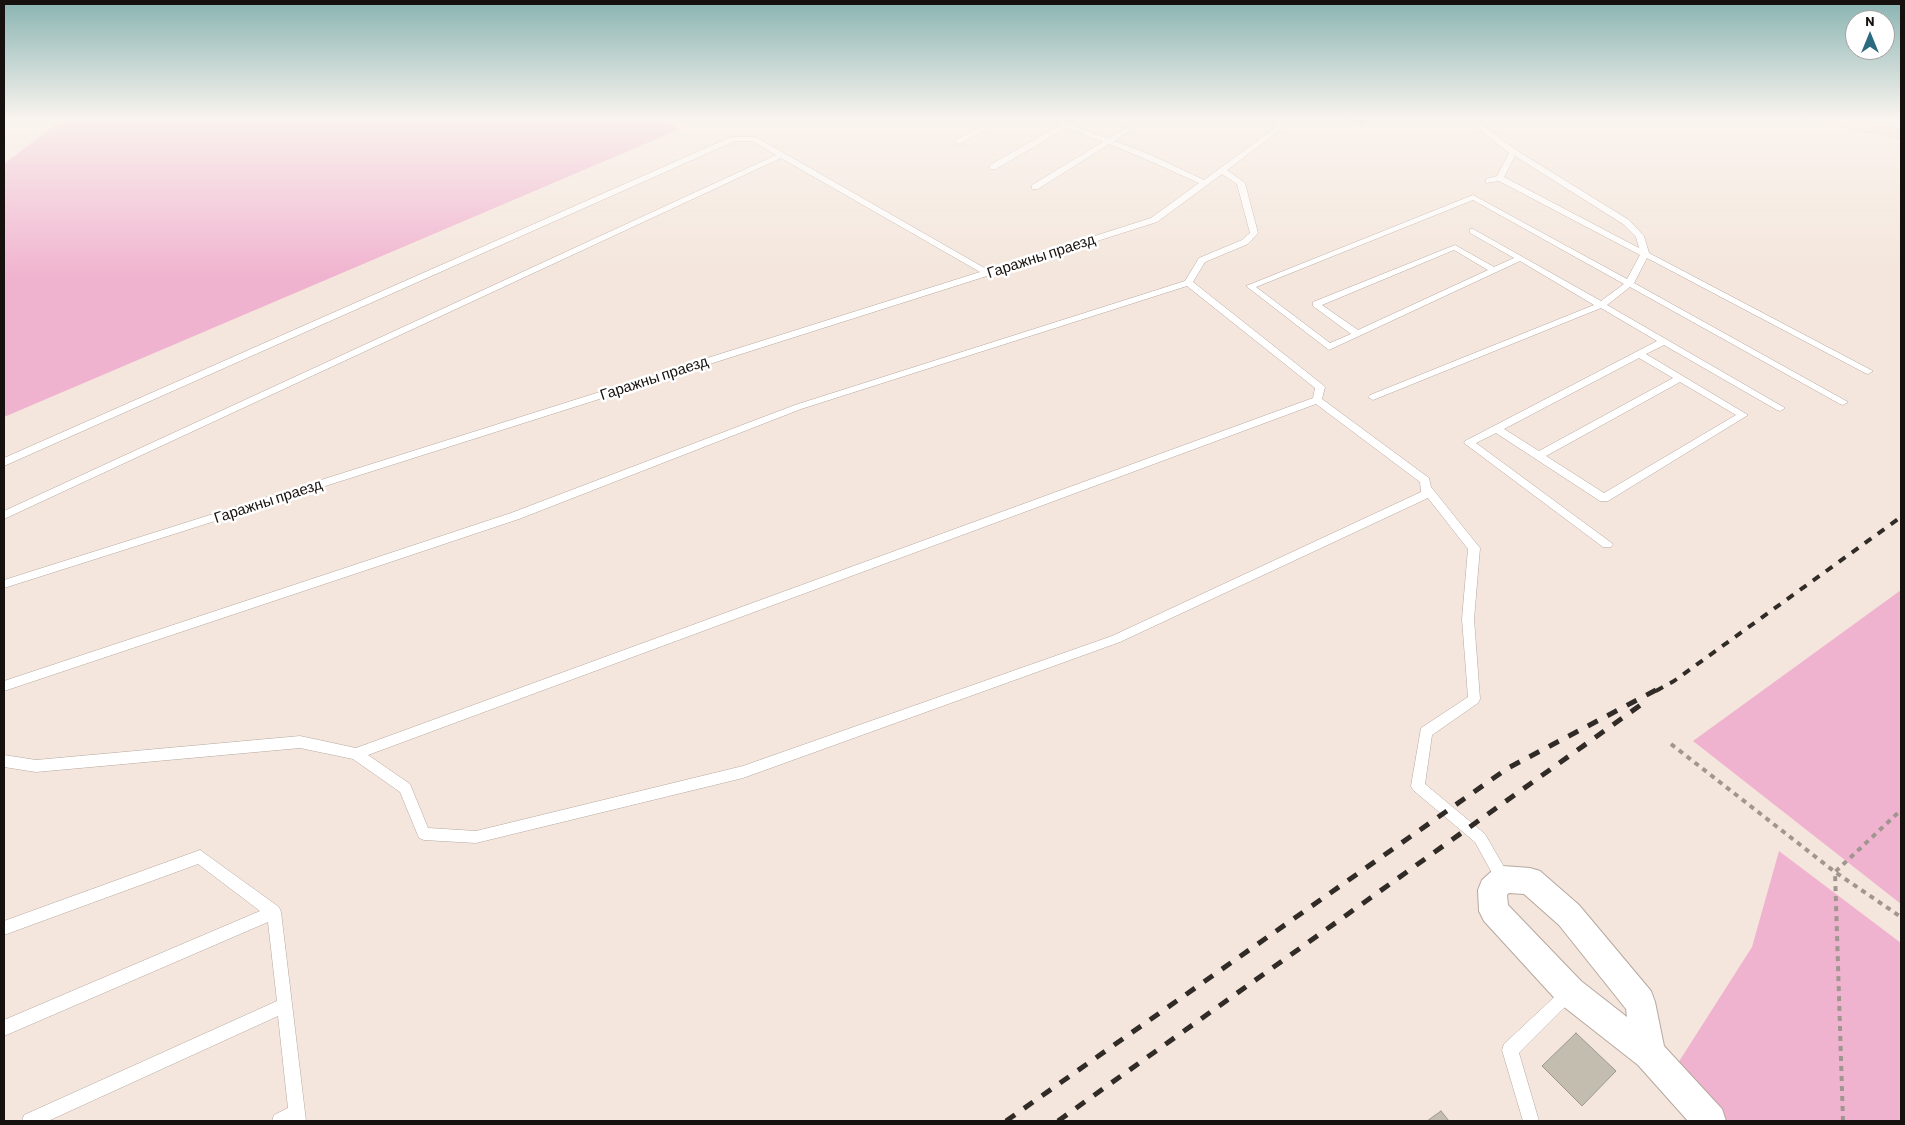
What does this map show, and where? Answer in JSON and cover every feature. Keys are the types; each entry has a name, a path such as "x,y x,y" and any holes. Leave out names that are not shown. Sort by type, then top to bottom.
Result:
{"street":[{"path":"1649,1054 1640,1002 1569,915 1530,881 1503,879 1492,890 1494,911 1570,992 1649,1054 1710,1121"}],"lane":[{"path":"4,462 663,170"},
{"path":"4,515 749,170"},
{"path":"809,170 988,273"},
{"path":"1035,187 1062,170"},
{"path":"1177,170 1204,183"},
{"name":"Гаражны праезд","path":"4,584 1154,220 1221,170"},
{"path":"4,686 515,516 798,407 1188,283 1202,260 1245,242 1254,232 1241,183 1223,170"},
{"path":"1500,178 1504,170"},
{"path":"1373,397 1601,305 1629,284 1645,254 1640,236 1626,222 1543,170"},
{"path":"1489,181 1500,178 1868,371"},
{"path":"1520,258 1329,347 1250,286 1472,197 1843,402"},
{"path":"1473,232 1780,408"},
{"path":"1357,334 1316,304 1455,247 1494,270"},
{"path":"1188,283 1320,387 1317,400"},
{"path":"1607,544 1469,443 1664,342"},
{"path":"1497,429 1604,498 1743,415 1640,354"},
{"path":"1538,456 1680,378"},
{"path":"4,761 36,766 300,742 356,754 404,788 424,834 468,836 476,836 742,772 1116,639 1426,494 1425,480 1317,400"},
{"path":"356,754 1317,400"},
{"path":"1425,487 1474,548 1468,619 1474,699 1426,732 1418,786 1480,838 1503,879"},
{"path":"4,928 200,857 274,912 297,1117 280,1121"},
{"path":"4,1028 274,912"},
{"path":"1531,1121 1510,1050 1570,992"},
{"path":"30,1121 285,1005"}],"path":[{"path":"1671,744 1835,872 1901,917"},
{"path":"1842,1121 1835,872 1901,810"}],"shaded area":[{"path":"4,170 583,170 4,417"},
{"path":"1901,590 1901,904 1693,741"},
{"path":"1779,851 1901,943 1901,1121 1715,1121 1671,1074 1752,947"}],"building":[{"path":"1576,1033 1616,1071 1582,1106 1542,1066"},
{"path":"1441,1111 1449,1121 1427,1121"}],"railway":[{"path":"1656,691 1674,681 1901,517"},
{"path":"1006,1121 1508,768 1658,689"},
{"path":"1058,1121 1642,704"}]}
